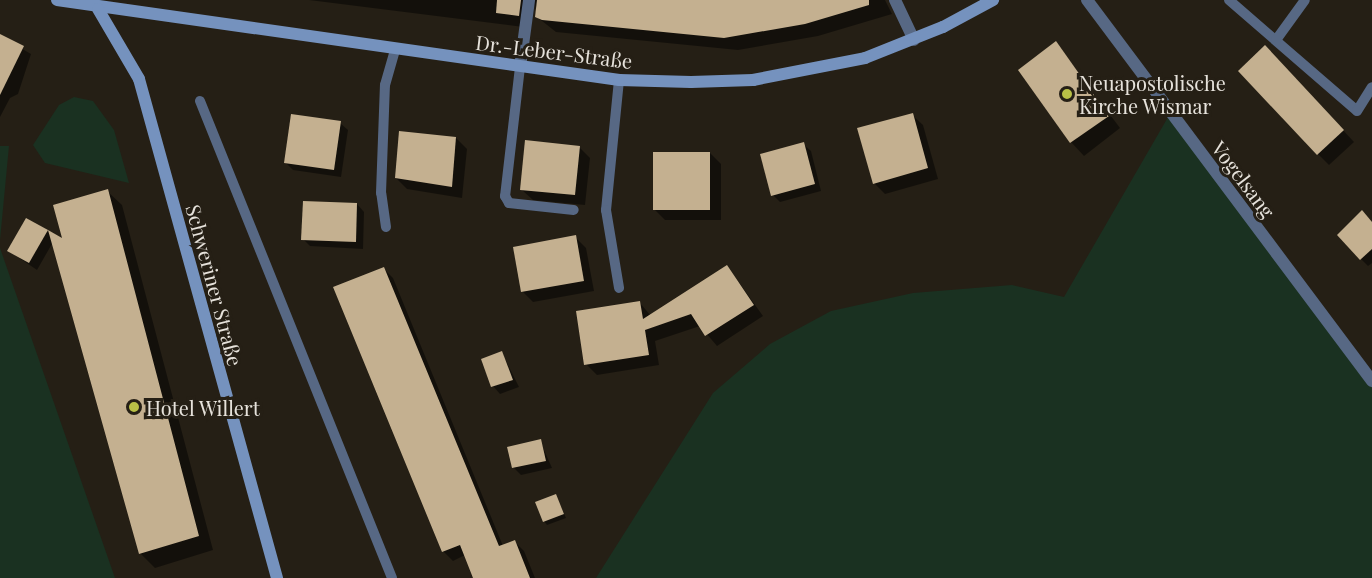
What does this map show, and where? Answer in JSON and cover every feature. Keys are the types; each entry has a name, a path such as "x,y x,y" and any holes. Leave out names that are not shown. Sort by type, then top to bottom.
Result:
{"main road":[{"name":"Dr.-Leber-Straße","path":"57,0 395,50 619,80 753,80 866,58 914,40 993,0"},
{"name":"Schweriner Straße","path":"100,5 139,79 277,578"}],"street":[{"path":"520,67 529,0"},
{"path":"895,0 914,40"},
{"name":"Vogelsang","path":"1087,0 1369,373"}],"lane":[{"path":"1229,0 1357,111 1372,87"},
{"path":"1276,40 1305,0"},
{"path":"386,227 381,193 385,85 395,50"},
{"path":"520,67 505,196 509,203 574,210"},
{"path":"619,80 606,210 619,288"},
{"path":"200,101 392,578"}],"green space":[{"path":"74,97 93,101 114,130 129,183 45,163 33,145 59,105"},
{"path":"1171,112 1372,381 1372,578 596,578 713,393 770,344 831,311 913,293 1012,285 1064,297"},
{"path":"0,146 9,146 0,240"},
{"path":"0,248 115,578 0,578"}],"building":[{"path":"497,0 521,0 519,16 496,13"},
{"path":"537,0 869,0 869,5 805,24 724,38 542,20 535,17"},
{"path":"0,34 24,46 0,95"},
{"name":"Neuapostolische Kirche Wismar","path":"1056,41 1109,116 1070,143 1018,70"},
{"path":"1265,45 1344,130 1317,155 1238,71"},
{"path":"913,113 928,168 873,184 857,128"},
{"path":"291,114 341,121 334,170 284,163"},
{"path":"399,131 456,137 452,187 395,178"},
{"path":"525,140 580,146 575,195 520,190"},
{"path":"804,142 815,184 771,196 760,154"},
{"path":"653,152 710,152 710,210 653,210"},
{"path":"108,189 199,536 139,554 48,230 62,238 53,205"},
{"path":"303,201 357,203 356,242 301,240"},
{"path":"1362,210 1372,222 1372,249 1360,260 1337,235"},
{"path":"26,218 48,230 29,263 7,251"},
{"path":"576,235 584,281 521,292 513,247"},
{"path":"727,265 754,305 705,336 691,314 645,330 649,355 584,365 576,311 640,301 643,319"},
{"path":"384,267 499,546 515,540 530,578 473,578 460,545 442,552 333,287"},
{"path":"502,351 513,380 491,387 481,359"},
{"path":"541,439 546,461 512,468 507,447"},
{"path":"556,494 564,514 543,522 535,502"}],"place":[{"name":"Neuapostolische Kirche Wismar","path":"1067,94"},
{"name":"Hotel Willert","path":"134,407"}]}
